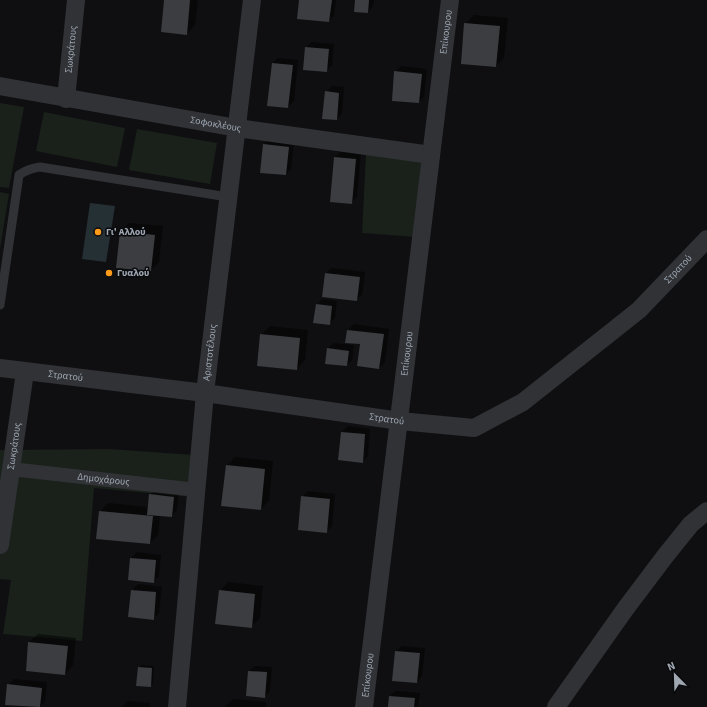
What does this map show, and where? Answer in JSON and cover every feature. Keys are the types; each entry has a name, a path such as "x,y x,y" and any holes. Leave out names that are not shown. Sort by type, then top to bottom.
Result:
{"street":[{"name":"Σωκράτους","path":"66,99 76,0"},
{"name":"Αριστοτέλους","path":"177,707 205,393 252,0"},
{"name":"Επίκουρου","path":"364,707 400,421 450,0"},
{"name":"Σοφοκλέους","path":"0,86 66,99 237,128 431,155"},
{"name":"Στρατού","path":"0,368 205,393 400,421 474,428 523,402 638,310 707,239"},
{"name":"Σωκράτους","path":"0,545 25,372"},
{"name":"Δημοχάρους","path":"11,469 197,490"},
{"path":"556,707 626,608 666,555 691,524 707,511"}],"lane":[{"path":"0,305 19,175 25,171 32,168 40,168 228,197"}],"shaded area":[{"path":"0,103 24,107 9,188 0,187"},
{"path":"44,112 125,128 117,167 36,151"},
{"path":"137,129 217,143 210,184 129,170"},
{"path":"366,154 437,161 429,238 362,233"},
{"path":"0,192 9,194 0,249"},
{"name":"Γι' Αλλού","path":"90,203 115,206 106,262 82,259"},
{"path":"109,449 208,456 204,498 94,488 82,641 3,634 11,580 0,579 0,450"}],"building":[{"path":"164,0 190,0 187,35 161,32"},
{"path":"299,0 332,0 329,22 297,19"},
{"path":"355,0 369,0 368,13 354,12"},
{"path":"464,23 500,26 496,67 461,64"},
{"path":"305,47 329,49 327,72 303,70"},
{"path":"272,63 293,65 288,108 267,106"},
{"path":"394,71 422,74 419,103 392,101"},
{"path":"325,91 339,93 337,120 322,119"},
{"path":"263,144 289,147 286,175 260,173"},
{"path":"334,157 356,159 352,204 330,202"},
{"path":"120,231 155,235 151,271 116,268"},
{"path":"325,273 360,277 357,301 322,297"},
{"path":"316,304 332,306 330,325 313,323"},
{"path":"347,330 384,334 379,369 357,366 360,344 345,343"},
{"path":"260,334 300,338 297,370 257,366"},
{"path":"327,348 349,351 347,366 325,364"},
{"path":"341,432 365,434 363,463 338,460"},
{"path":"226,465 265,469 261,510 221,506"},
{"path":"149,494 174,497 172,517 147,515"},
{"path":"301,496 330,499 327,533 298,530"},
{"path":"99,511 153,516 150,544 96,539"},
{"path":"130,558 156,560 154,583 128,580"},
{"path":"131,590 156,592 154,620 128,617"},
{"path":"219,590 255,594 252,628 215,624"},
{"path":"28,642 68,646 65,675 26,671"},
{"path":"395,651 420,653 417,683 392,681"},
{"path":"138,667 152,668 151,687 136,686"},
{"path":"248,671 267,672 265,698 246,696"},
{"path":"7,684 42,688 40,707 5,705"},
{"path":"389,696 415,698 414,707 388,707"}],"place":[{"name":"Γι' Αλλού","path":"98,232"},
{"name":"Γυαλού","path":"109,273"}]}
